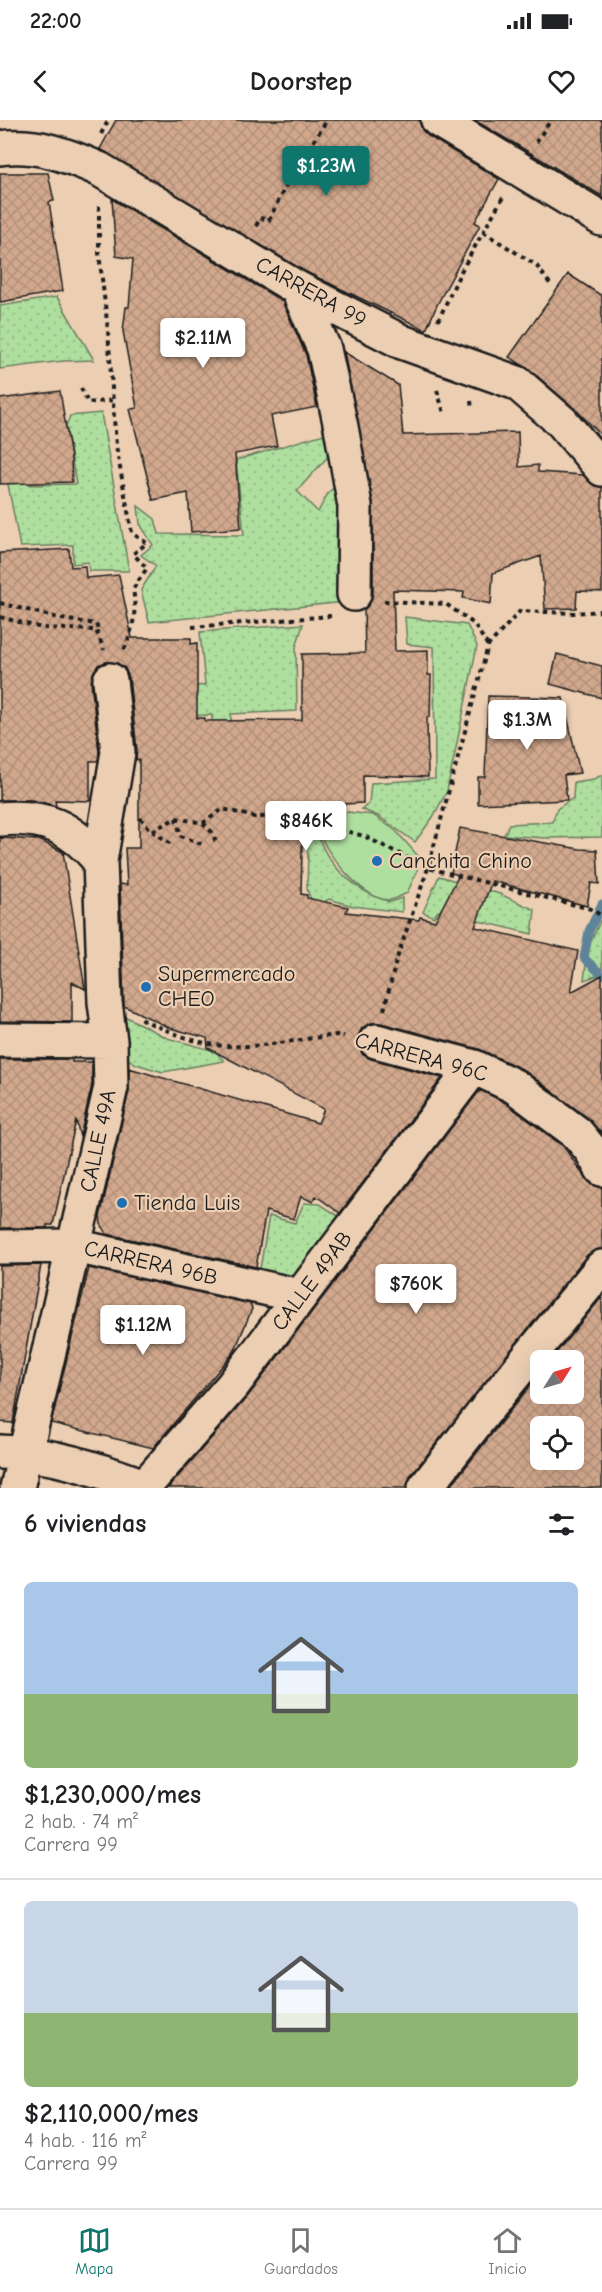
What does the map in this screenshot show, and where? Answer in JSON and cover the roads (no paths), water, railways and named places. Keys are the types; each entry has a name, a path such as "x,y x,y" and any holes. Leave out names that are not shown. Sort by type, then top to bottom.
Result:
{"street":[{"path":"438,120 519,169 599,210"},
{"name":"CARRERA 99","path":"0,148 50,150 99,169 297,288 402,342 517,383 562,422 602,470"},
{"path":"297,288 324,349 355,506 344,605"},
{"name":"CALLE 49A","path":"17,1488 12,1452 75,1246 111,1087 110,1041 105,1002 100,861 118,752 111,663"},
{"path":"0,819 39,819 65,829 84,842 100,861"},
{"path":"0,1040 110,1041"},
{"name":"CARRERA 96C","path":"376,1041 474,1067 514,1086 577,1133 591,1150 602,1169"},
{"name":"CALLE 49AB","path":"143,1487 233,1385 474,1067"},
{"name":"CARRERA 96B","path":"0,1247 75,1246 300,1296"},
{"path":"425,1488 602,1267"},
{"path":"12,1452 90,1466 143,1487"}],"waterway":[{"path":"602,904 589,931 584,958 602,975"}],"place":[{"name":"Canchita Chino","path":"377,861"},
{"name":"Supermercado CHEO","path":"146,987"},
{"name":"Tienda Luis","path":"122,1203"}]}
